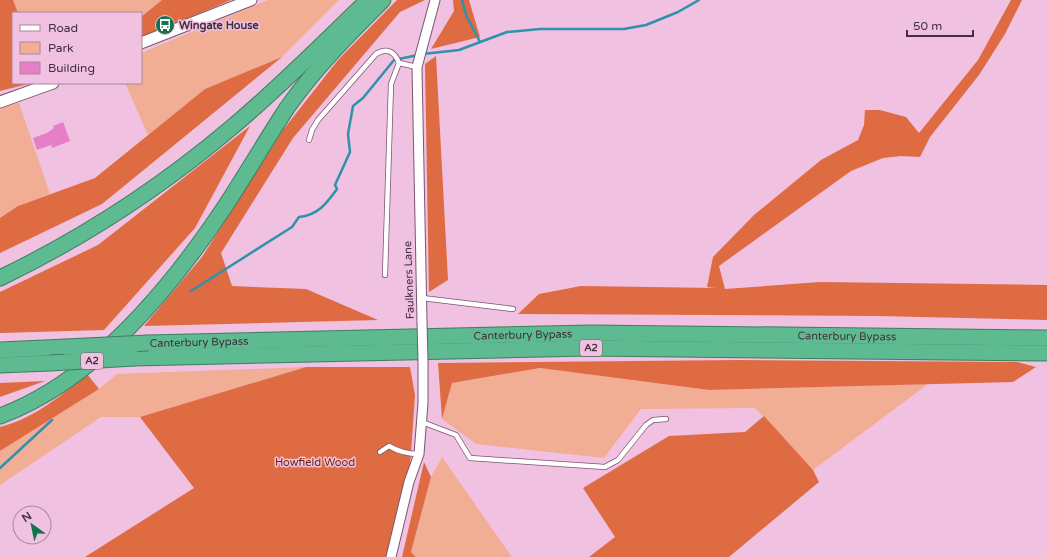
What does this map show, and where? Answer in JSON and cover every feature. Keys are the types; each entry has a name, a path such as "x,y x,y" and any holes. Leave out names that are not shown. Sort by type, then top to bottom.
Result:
{"highway":[{"path":"0,278 85,234 133,203 180,168 260,102 368,0"},
{"path":"0,416 33,401 73,376 101,352 149,306 185,263 205,235 299,92 329,55 383,0"},
{"name":"Canterbury Bypass","path":"0,350 148,343 590,333 1047,338"},
{"name":"Canterbury Bypass","path":"0,365 134,358 589,348 1047,353"}],"street":[{"path":"142,43 251,0"},
{"name":"Faulkners Lane","path":"390,557 409,482 419,454 422,422 423,362 418,64 435,0"},
{"path":"0,102 50,84"}],"lane":[{"path":"310,140 312,130 318,120 376,54 387,50 398,61 418,64"},
{"path":"385,275 391,84 398,61"},
{"path":"422,298 513,309"},
{"path":"422,422 456,435 470,458 604,467 618,460 646,425 653,420 666,419"},
{"path":"380,452 389,446 397,451 410,454 419,454"}],"green space":[{"path":"0,0 13,0 18,12 12,12 12,84 28,84 0,91"},
{"path":"13,0 162,0 142,16 142,12 18,12"},
{"path":"162,0 231,0 142,38 142,16"},
{"path":"268,0 339,0 282,57 205,89 148,135 125,84 142,84 142,53"},
{"path":"397,0 425,0 400,12 293,138 221,253 232,286 306,289 378,320 144,326 202,257 283,130 338,60"},
{"path":"453,0 469,0 480,37 431,49 454,11"},
{"path":"1011,0 1022,0 1005,34 979,75 930,137 920,157 901,156 883,158 851,171 719,266 725,289 820,282 1047,285 1047,320 878,316 518,314 539,294 581,286 716,288 707,287 713,257 754,215 821,160 858,140 864,125 865,110 880,110 906,117 919,133 978,60"},
{"path":"436,56 448,280 429,292 425,64"},
{"path":"282,57 102,204 0,253 0,218 18,206 95,178 205,89"},
{"path":"19,103 50,194 18,206 0,218 0,107"},
{"path":"250,126 195,228 104,330 0,333 0,292 98,245"},
{"path":"740,360 1017,362 1036,367 1013,382 709,390 540,368 452,383 442,419 438,363"},
{"path":"306,367 140,417 101,417 0,485 0,451 99,389 117,374"},
{"name":"Howfield Wood","path":"306,367 410,367 415,395 409,482 391,557 85,557 194,488 140,417"},
{"path":"540,368 709,390 928,384 813,470 755,408 641,409 604,458 476,444 442,419 452,383"},
{"path":"87,374 99,389 0,451 0,427 35,413 57,398"},
{"path":"45,381 0,397 0,383"},
{"path":"764,416 813,470 819,482 729,557 589,557 615,537 583,488 669,436 745,432"},
{"path":"442,457 512,557 416,557 411,552 431,477"},
{"path":"424,462 431,477 411,552 416,557 402,557"}],"building":[{"path":"63,122 70,141 52,148 51,145 37,150 33,138 47,133 54,128 53,126"}],"waterway":[{"path":"462,0 466,15 480,42"},
{"path":"423,54 459,50 507,32 540,29 624,29 646,25 678,12 699,0"},
{"path":"191,291 292,227 299,217 311,214 325,204 337,189 335,185 350,152 348,134 353,106 363,98 394,60 418,55"},
{"path":"0,468 52,420"}],"place":[{"name":"Wingate House","path":"165,25"}]}
